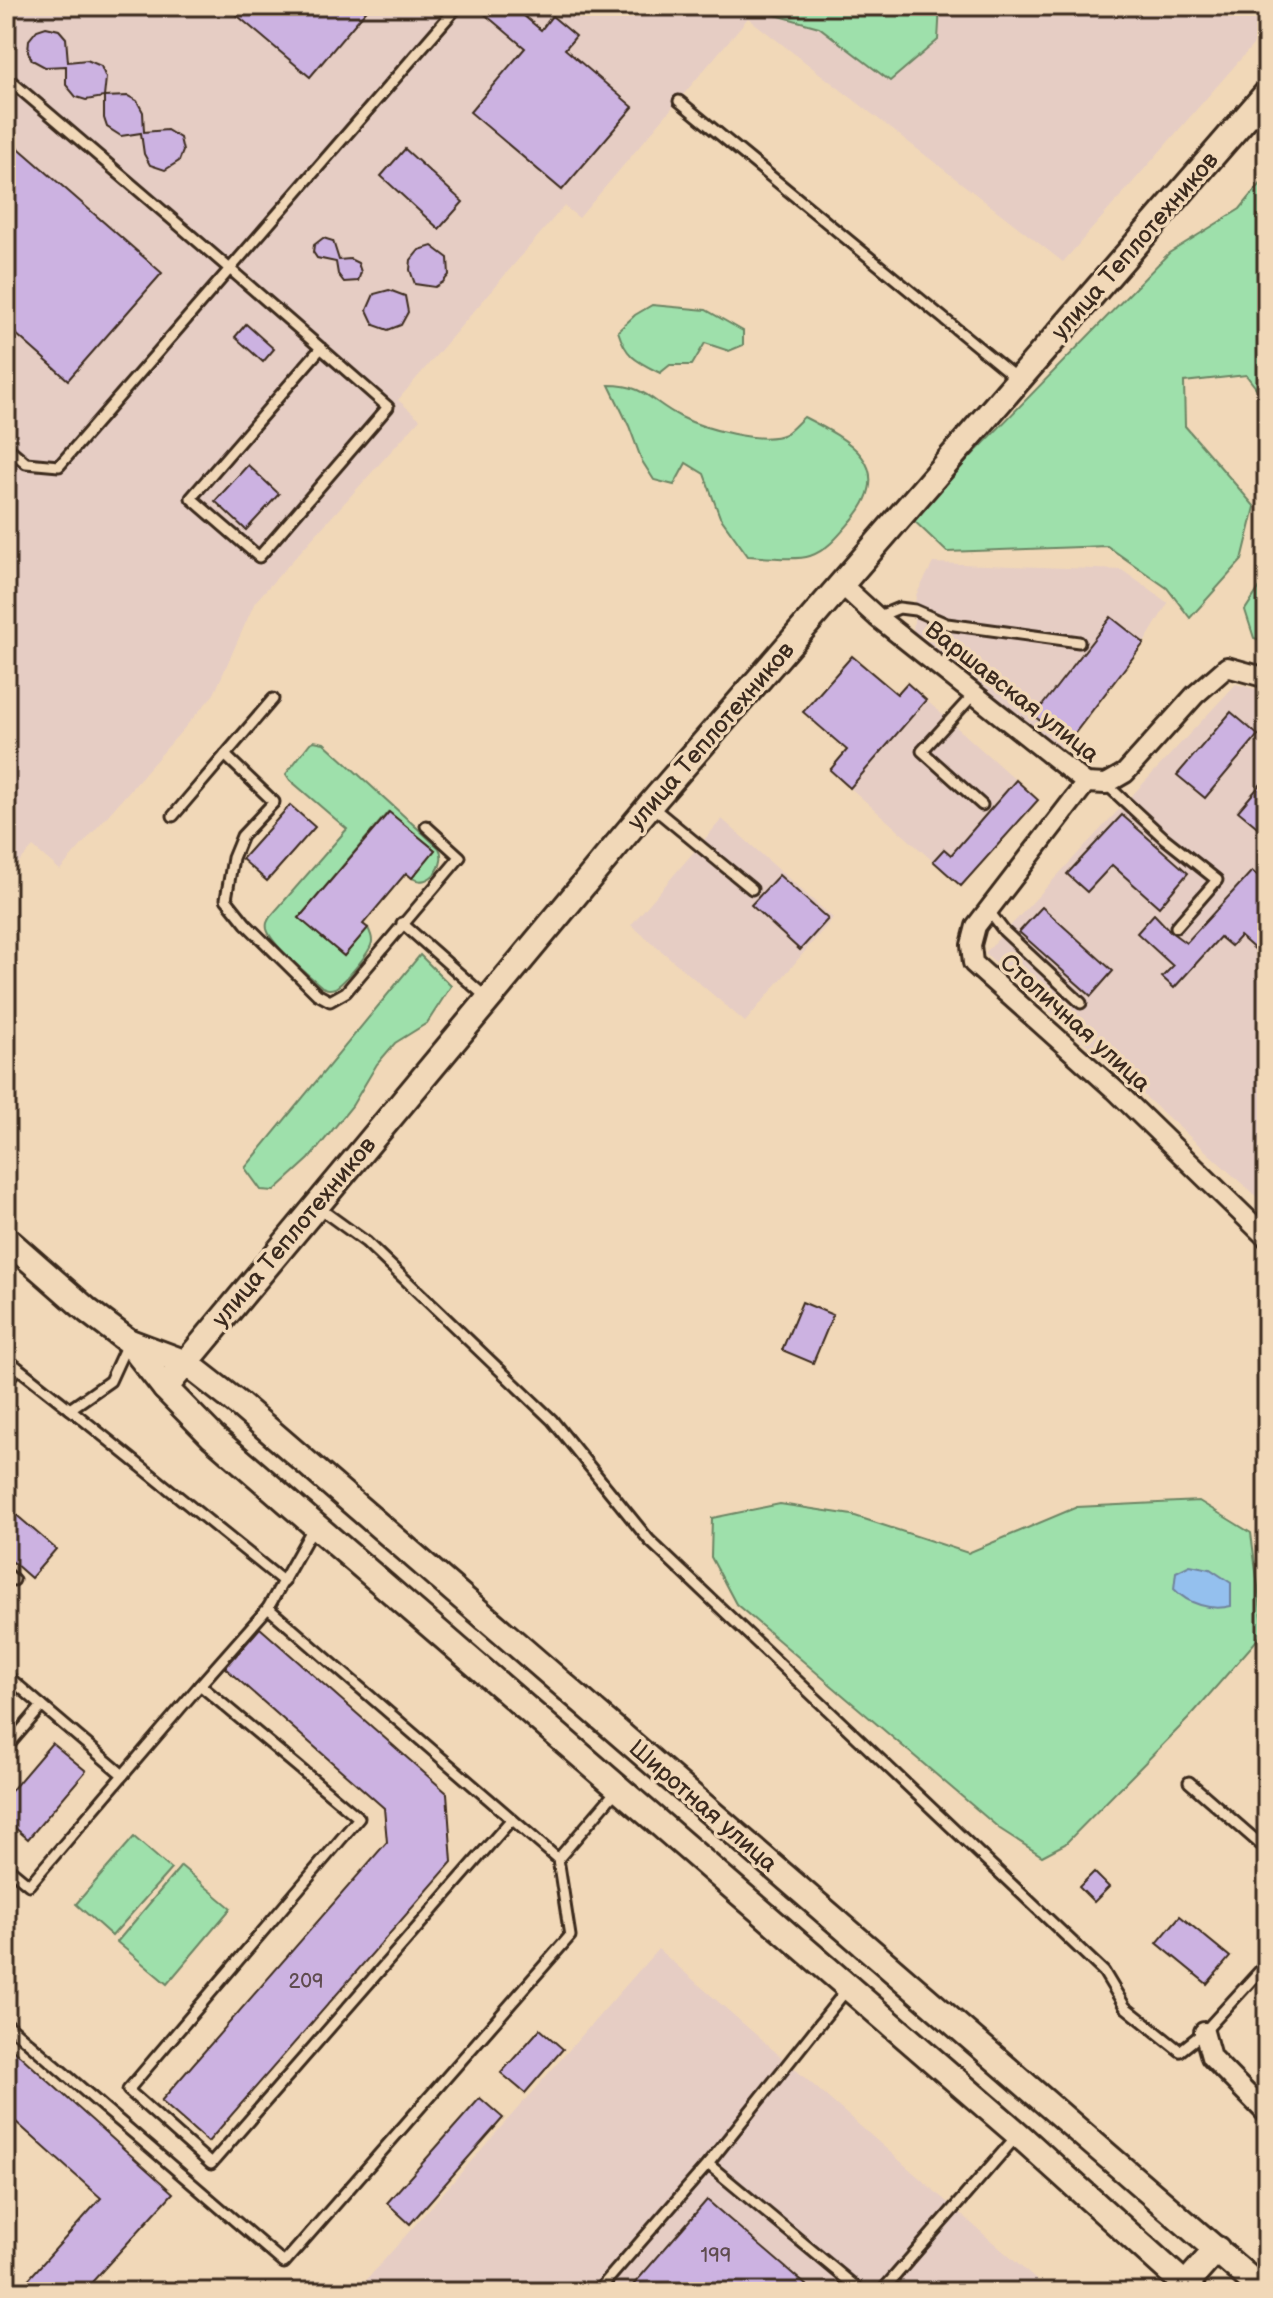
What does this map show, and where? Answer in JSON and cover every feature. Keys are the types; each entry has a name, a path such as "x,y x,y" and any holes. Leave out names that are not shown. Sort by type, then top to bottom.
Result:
{"main road":[{"name":"улица Теплотехников","path":"165,1388 650,805 1267,93"},
{"name":"Широтная улица","path":"6,1239 88,1311 128,1341 165,1388 213,1437 1019,2135 1185,2290"},
{"name":"Широтная улица","path":"128,1341 186,1363 241,1406 1265,2292"},
{"path":"1185,2290 1217,2249"}],"street":[{"name":"Варшавская улица","path":"842,585 877,617 1086,783 1106,784 1125,773 1195,695 1227,667 1267,678"},
{"name":"Столичная улица","path":"1086,783 976,926 971,945 973,963 1115,1090 1267,1238"},
{"path":"1204,2032 1211,2057 1267,2114"}],"lane":[{"path":"6,446 26,463 59,466 458,6"},
{"path":"6,77 230,269 321,348 388,407 259,557 191,498 321,348"},
{"path":"679,101 1019,381"},
{"path":"877,617 899,608 947,624 1079,642"},
{"path":"974,694 922,751 982,805"},
{"path":"173,816 273,699"},
{"path":"225,755 274,802 242,836 233,858 226,899 246,924 317,994 330,1001 346,992 460,857 426,826"},
{"path":"1106,784 1164,838 1217,880 1176,927"},
{"path":"650,805 752,889"},
{"path":"988,910 1004,931 1081,1003"},
{"path":"402,923 488,999"},
{"path":"316,1207 366,1242 552,1420 649,1540 1104,1972 1125,2007 1180,2051 1204,2032 1267,1963"},
{"path":"70,1409 110,1381 128,1341"},
{"path":"6,1358 284,1582"},
{"path":"6,1381 18,1368"},
{"path":"6,1866 29,1885 268,1608 315,1525"},
{"path":"6,2023 284,2263 570,1936 558,1859 268,1608"},
{"path":"6,1675 123,1775"},
{"path":"200,1685 359,1818 128,2090 211,2164 511,1820"},
{"path":"6,1748 42,1706"},
{"path":"1189,1782 1267,1850"},
{"path":"558,1859 619,1788"},
{"path":"597,2292 708,2164 848,1988"},
{"path":"881,2292 1019,2135"},
{"path":"708,2164 862,2292"}],"shaded area":[{"path":"6,6 1267,6 1267,29 1063,262 748,18 579,218 564,206 398,400 420,419 255,602 214,694 60,870 33,847 6,876"},
{"path":"933,563 1122,570 1168,603 1144,643 1068,742 1056,752 913,632 916,595"},
{"path":"907,683 1038,800 961,886 830,770"},
{"path":"1236,684 1267,692 1267,1206 985,953"},
{"path":"722,819 833,918 745,1022 631,925"},
{"path":"658,1949 1050,2292 356,2292"}],"green space":[{"path":"743,6 940,6 938,40 890,81 819,27"},
{"path":"1267,176 1267,402 1246,375 1184,382 1185,426 1255,507 1242,560 1190,618 1167,588 1107,546 947,552 911,518 1169,253 1240,209"},
{"path":"652,305 706,310 743,331 743,345 729,351 705,343 692,365 670,365 660,373 633,357 618,331"},
{"path":"609,385 640,391 691,421 748,436 762,438 785,434 804,417 837,435 862,457 869,470 870,484 865,501 828,546 810,556 748,556 720,517 704,474 686,463 674,485 654,480 642,461"},
{"path":"1267,576 1267,642 1254,638 1245,610"},
{"path":"314,741 324,743 439,848 441,854 439,867 430,878 418,881 412,878 435,850 388,812 299,918 344,956 368,928 372,941 363,959 339,985 330,989 322,987 291,960 275,943 267,927 270,917 347,829 286,774"},
{"path":"420,955 451,986 427,1023 395,1043 377,1064 352,1106 309,1159 274,1191 261,1190 245,1168"},
{"path":"1199,1501 1251,1533 1264,1632 1188,1719 1065,1844 1042,1856 1000,1829 736,1604 711,1557 712,1518 780,1504 852,1515 968,1553 1077,1507"},
{"path":"134,1837 171,1869 112,1936 76,1904"},
{"path":"181,1866 231,1908 167,1984 117,1942"}],"water":[{"path":"1190,1565 1210,1569 1231,1583 1231,1606 1216,1608 1200,1605 1174,1589 1176,1572"}],"building":[{"path":"226,6 370,6 310,77"},
{"path":"475,6 512,6 541,30 552,16 576,36 565,49 633,107 562,190 470,112 525,48"},
{"path":"46,27 59,30 66,38 68,62 87,60 101,66 106,78 104,97 86,100 76,97 66,85 66,66 45,67 32,60 28,52 29,40 37,30"},
{"path":"128,96 137,101 143,112 144,132 167,130 180,138 183,151 179,161 165,170 150,165 144,154 141,133 121,136 107,127 104,97"},
{"path":"6,137 162,273 68,380 6,325"},
{"path":"405,149 463,202 439,229 381,176"},
{"path":"323,238 333,241 339,260 350,259 358,263 361,272 358,281 344,282 338,274 336,262 317,258 313,252 314,245"},
{"path":"432,246 448,258 449,275 435,287 415,284 410,270 411,260 419,250"},
{"path":"389,290 405,296 408,312 401,325 388,330 374,325 367,310 374,294"},
{"path":"246,324 274,349 263,362 235,337"},
{"path":"248,465 279,494 246,530 215,501"},
{"path":"1111,617 1144,643 1068,742 1034,716"},
{"path":"852,656 897,694 907,683 926,700 850,788 830,770 847,750 803,712"},
{"path":"1231,712 1258,735 1205,798 1177,775"},
{"path":"1267,777 1267,835 1238,811"},
{"path":"1016,780 1038,800 961,886 933,861 944,849 951,855"},
{"path":"290,805 315,827 267,881 242,859"},
{"path":"389,812 435,850 412,878 406,873 363,924 368,928 344,956 299,918"},
{"path":"1122,815 1188,873 1159,907 1112,865 1087,892 1067,874"},
{"path":"1252,871 1267,884 1267,960 1240,936 1231,946 1220,937 1174,988 1162,977 1173,966 1137,933 1154,914 1186,943"},
{"path":"779,875 828,919 800,950 751,905"},
{"path":"1042,907 1113,971 1091,996 1019,932"},
{"path":"802,1302 833,1315 813,1363 782,1350"},
{"path":"6,1506 56,1549 31,1578 6,1556"},
{"path":"260,1628 447,1793 452,1862 208,2142 161,2101 387,1842 384,1808 225,1668"},
{"path":"52,1743 86,1771 28,1839 6,1820 6,1797"},
{"path":"1094,1872 1109,1887 1094,1902 1079,1887"},
{"path":"1180,1916 1230,1957 1207,1984 1157,1943"},
{"path":"540,2029 563,2049 525,2093 501,2073"},
{"path":"6,2043 173,2193 83,2292 17,2292 101,2198 6,2113"},
{"path":"480,2098 503,2118 410,2224 387,2203"},
{"path":"707,2200 814,2292 627,2292"}]}
